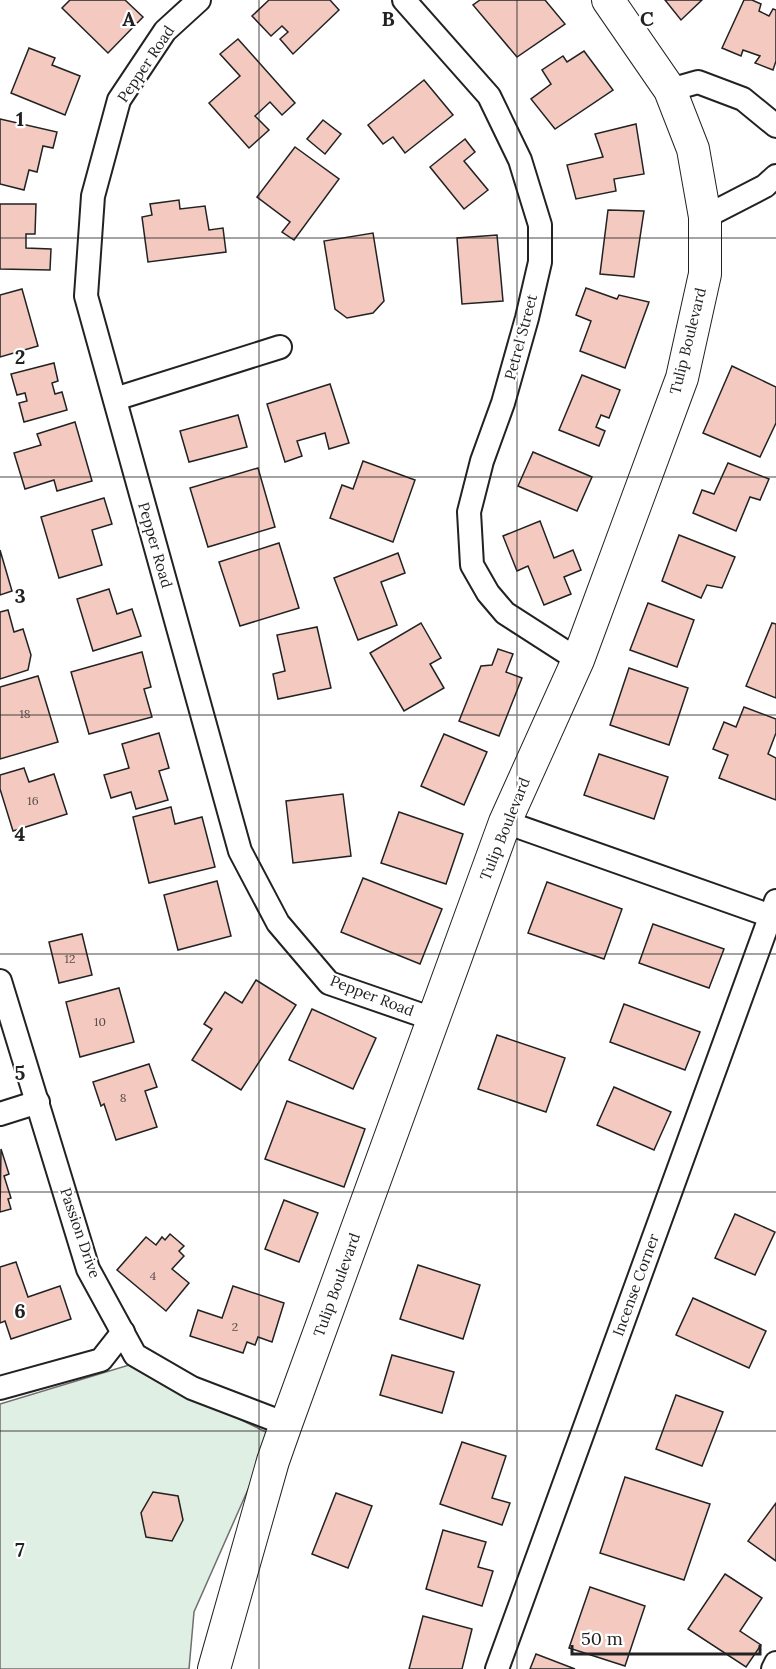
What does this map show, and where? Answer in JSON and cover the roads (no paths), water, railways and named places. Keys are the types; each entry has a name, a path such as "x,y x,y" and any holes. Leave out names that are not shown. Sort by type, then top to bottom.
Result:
{"street":[{"name":"Pepper Road","path":"199,0 165,31 119,100 93,196 86,296 240,851 278,923 329,983 433,1019"},
{"name":"Petrel Street","path":"404,0 489,96 520,160 540,225 540,262 527,318 503,403 482,461 469,512 472,565 488,593 505,613 578,660"},
{"name":"Tulip Boulevard","path":"214,1669 273,1461 286,1424 505,822 578,660 682,378 705,274 705,217 693,149 670,90 608,0"},
{"path":"670,90 698,82 743,99 776,126"},
{"path":"705,217 765,186 776,176"},
{"path":"115,399 280,347"},
{"path":"505,822 773,908"},
{"name":"Incense Corner","path":"497,1669 773,908"},
{"name":"Passion Drive","path":"0,981 88,1269 135,1355 192,1388 286,1424"},
{"path":"0,1114 38,1102"},
{"path":"0,1388 102,1360 123,1332"},
{"path":"773,1669 776,1663"}]}
